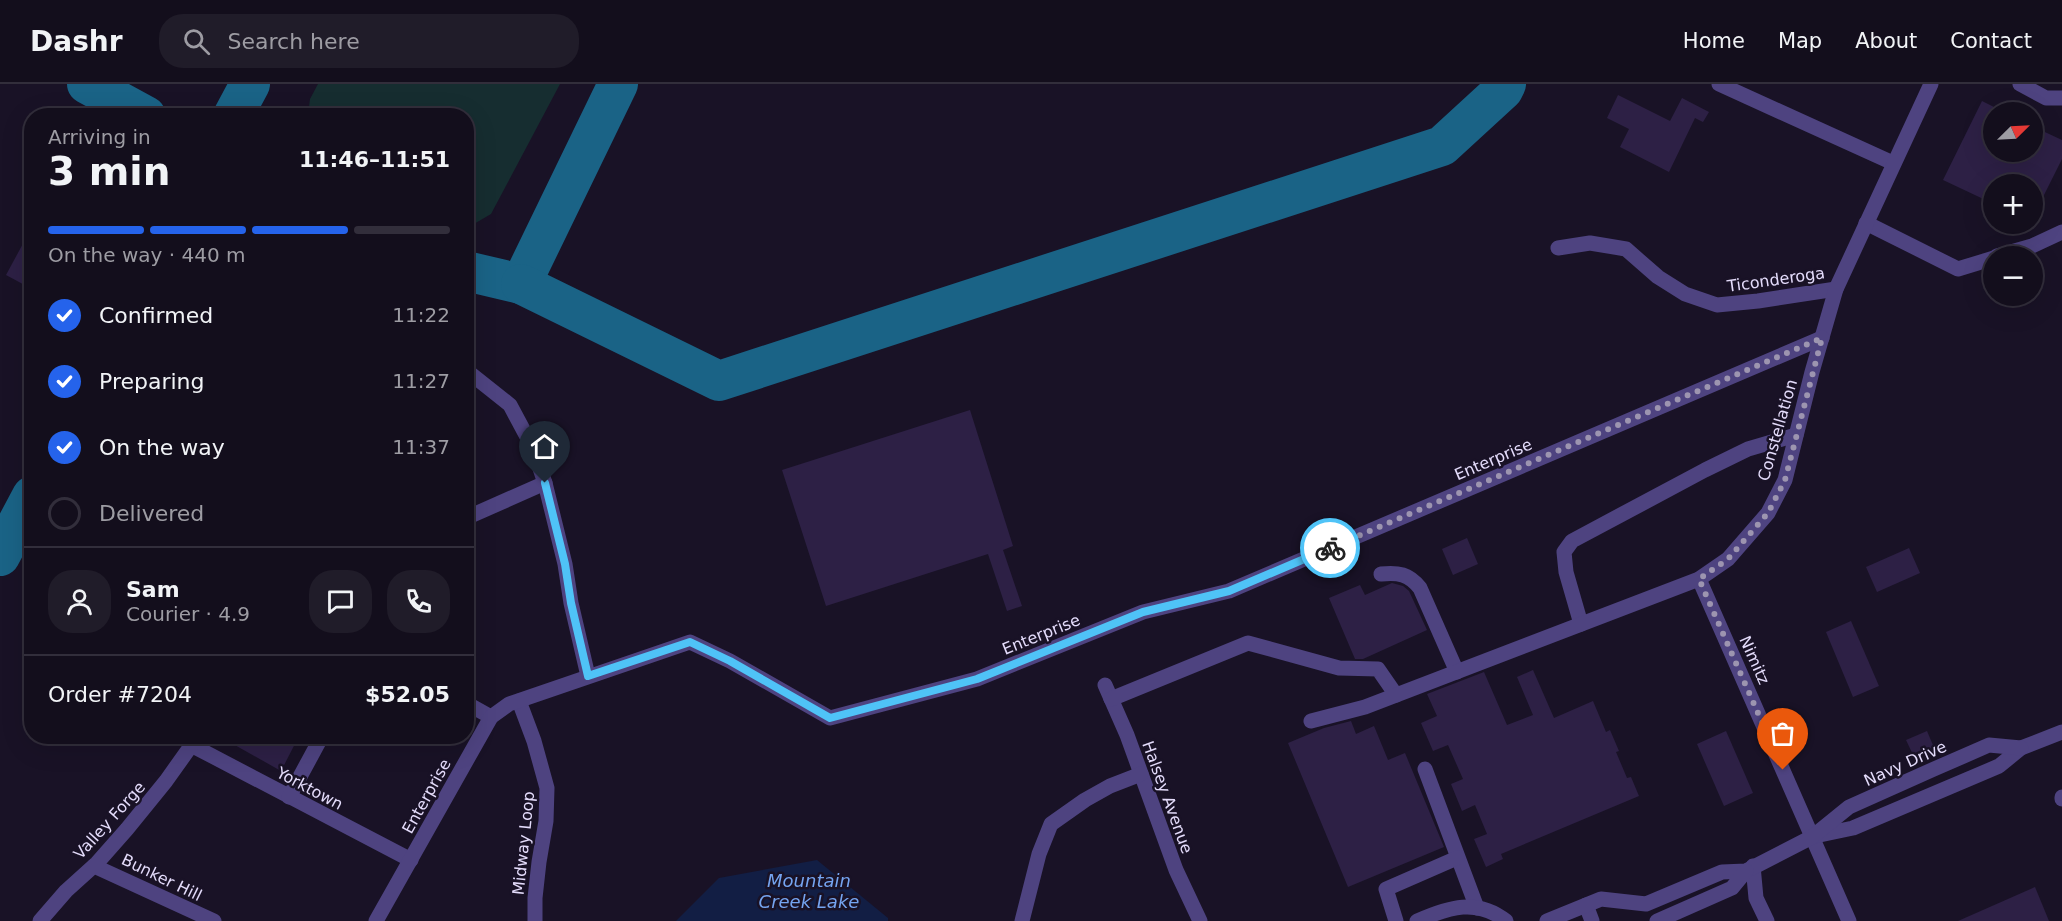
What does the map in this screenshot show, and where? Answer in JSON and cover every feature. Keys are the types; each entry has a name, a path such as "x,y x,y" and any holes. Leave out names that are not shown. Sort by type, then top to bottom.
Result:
{"street":[{"path":"1719,84 1893,162"},
{"name":"Constellation","path":"1311,721 1365,707 1699,579 1728,559 1768,513 1785,480 1836,289 1931,84"},
{"path":"2020,84 2046,98 2062,98"},
{"path":"1866,223 1958,269 1983,261"},
{"path":"2032,246 2062,232"},
{"name":"Ticonderoga","path":"1558,248 1590,243 1626,249 1658,277 1685,294 1717,305 1758,302 1836,289"},
{"name":"Enterprise","path":"376,921 491,717 509,704 690,642 730,661 830,718 977,679 1143,612 1229,591 1822,338"},
{"path":"474,376 510,405 533,448 545,483 565,564 571,603 588,676"},
{"path":"1581,624 1566,572 1564,552 1572,541 1740,453 1796,435"},
{"path":"474,514 545,483"},
{"path":"1381,574 1396,573 1413,578 1420,588 1457,672"},
{"name":"Nimitz","path":"1699,579 1849,921"},
{"name":"Halsey Avenue","path":"1200,921 1176,870 1108,692 1248,644 1339,668 1378,669 1396,695"},
{"name":"Midway Loop","path":"519,701 534,741 547,788 546,821 536,889 535,921"},
{"path":"474,707 491,717"},
{"name":"Navy Drive","path":"1812,837 1853,828 1906,806 1999,766 2021,748 2062,732"},
{"name":"Valley Forge","path":"40,921 66,891 94,866 140,813 194,744"},
{"name":"Yorktown","path":"201,744 289,797 411,860"},
{"path":"289,797 318,744"},
{"name":"Navy Drive","path":"1547,921 1601,900 1646,904 1722,872 1749,869 1812,837 1849,807 1896,786 1989,745 2021,748"},
{"path":"1425,769 1477,908"},
{"path":"1022,921 1039,854 1051,824 1110,786 1141,774"},
{"path":"1896,786 1906,806"},
{"path":"1396,921 1386,890 1457,858"},
{"name":"Bunker Hill","path":"94,866 214,921"},
{"path":"1749,869 1756,898 1767,921"},
{"name":"Navy Drive","path":"1657,921 1732,888 1749,869"},
{"path":"1586,905 1592,921"},
{"path":"1417,921 1467,907 1493,910 1506,921"}],"green space":[{"path":"318,84 560,84 491,214 474,224 474,108 309,108 310,99"}],"water":[{"name":"Mountain Creek Lake","path":"817,860 888,918 888,921 676,921 719,878"}],"building":[{"path":"1618,95 1670,121 1682,98 1709,112 1703,122 1695,118 1669,172 1620,147 1629,129 1607,118"},
{"path":"1982,101 1984,102 1983,162 2043,162 2043,131 2062,140 2062,159 2043,197 2043,174 1983,174 1983,199 1943,180"},
{"path":"24,242 24,285 6,275"},
{"path":"970,410 1013,546 1003,550 1022,606 1007,611 988,554 826,606 782,470"},
{"path":"1467,538 1478,564 1453,575 1442,549"},
{"path":"1909,548 1920,573 1877,592 1866,567"},
{"path":"1392,583 1403,586 1409,591 1427,630 1363,659 1355,659 1329,598 1360,585 1365,595"},
{"path":"1851,621 1879,686 1853,697 1826,632"},
{"path":"1533,670 1554,718 1593,701 1606,732 1610,730 1627,778 1631,777 1639,796 1501,854 1503,859 1486,867 1474,839 1487,834 1475,805 1462,811 1451,784 1463,779 1448,745 1433,751 1421,723 1437,716 1427,694 1484,672 1507,725 1533,715 1517,677"},
{"path":"1351,721 1356,734 1374,726 1388,760 1405,753 1444,847 1348,887 1288,743 1324,728"},
{"path":"1726,731 1753,793 1724,806 1697,744"},
{"path":"1927,731 1935,750 1915,759 1906,740"},
{"path":"233,744 295,744 281,771"},
{"path":"2035,887 2049,921 1958,921"}],"taxiway":[{"path":"87,84 131,108"},
{"path":"237,108 250,84"},
{"path":"474,273 521,284 618,84"},
{"path":"521,284 719,381 1442,146 1503,90 1506,84"},
{"path":"0,556 24,511"}],"way so far":[{"path":"1330,548 1822,338 1785,480 1768,513 1728,559 1699,579 1783,770"}],"route":[{"path":"545,483 565,564 571,603 588,676 690,642 730,661 830,718 977,679 1143,612 1229,591 1330,548"}]}
